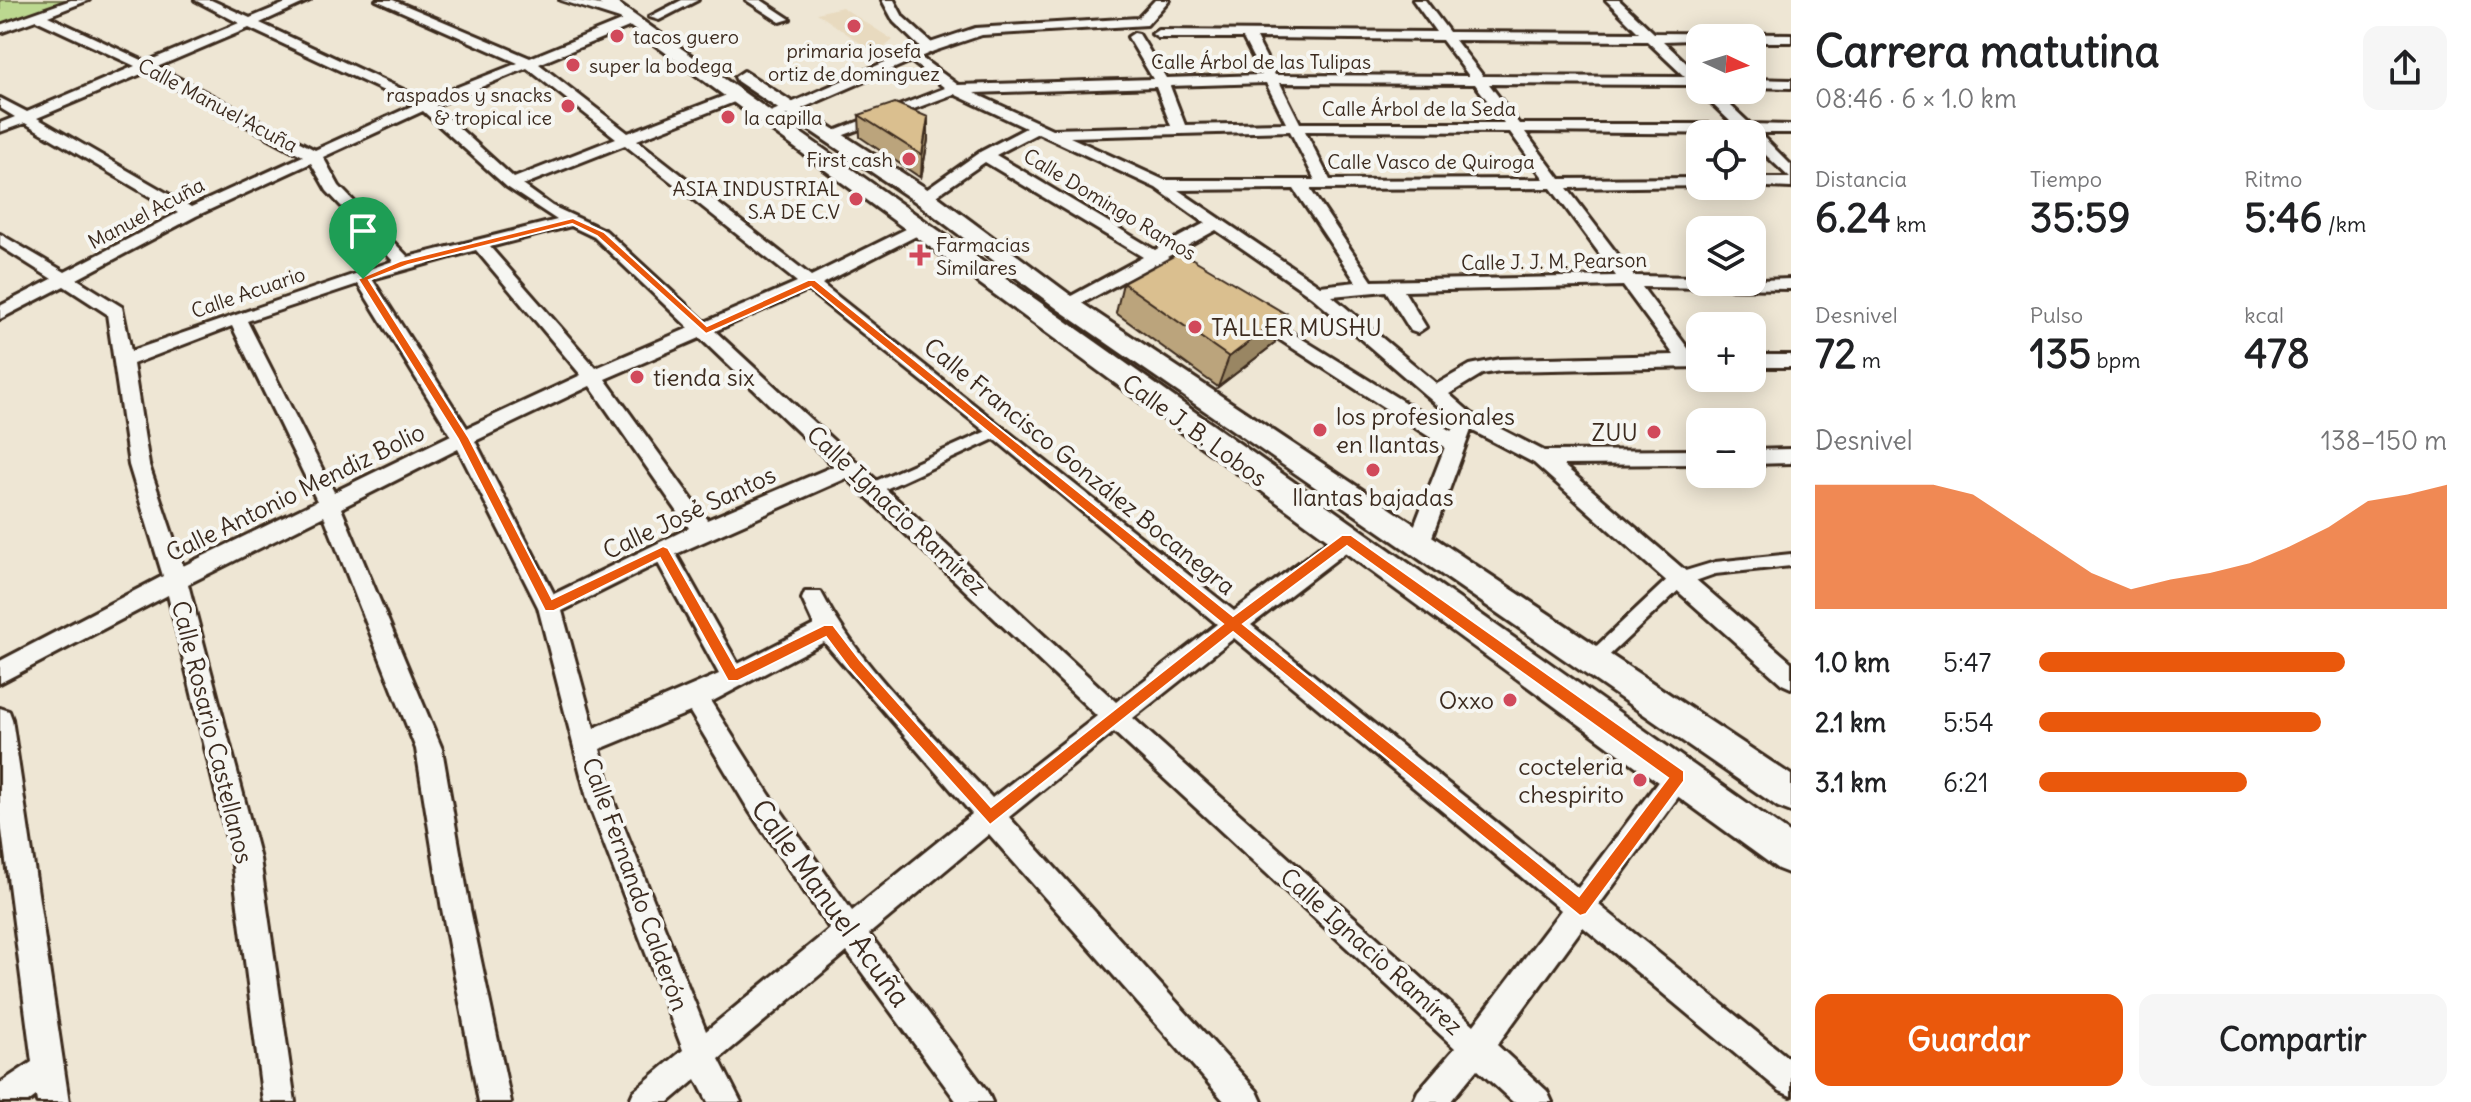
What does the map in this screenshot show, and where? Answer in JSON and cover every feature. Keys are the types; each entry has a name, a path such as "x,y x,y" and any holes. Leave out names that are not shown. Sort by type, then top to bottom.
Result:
{"main road":[{"name":"Calle J. B. Lobos","path":"602,0 636,14 779,112 922,227 1107,367 1791,856"},
{"name":"Calle J. B. Lobos","path":"636,14 737,96 831,135 924,197 1068,305 1791,795"}],"street":[{"path":"0,29 83,0"},
{"name":"Calle Ignacio Ramírez","path":"201,0 425,105 512,184 546,209 600,234 852,467 1116,718 1536,1102"},
{"path":"0,128 304,0"},
{"name":"Calle Francisco González Bocanegra","path":"382,0 528,62 998,431 1791,1080"},
{"path":"566,0 636,14"},
{"name":"Manuel Acuña","path":"0,313 190,213 425,105 636,14 692,0"},
{"path":"752,0 784,19"},
{"path":"888,0 920,52 955,89 1161,185 1317,292 1465,419 1541,458 1791,677"},
{"path":"779,112 920,52 980,31 1142,22 1151,16 1162,0"},
{"path":"1158,34 1179,0"},
{"path":"1419,0 1626,281 1686,352"},
{"path":"1612,0 1686,70"},
{"name":"Calle Manuel Acuña","path":"37,16 147,67 315,156 333,188 404,263"},
{"path":"965,37 1134,37 1158,34 1791,38"},
{"path":"1248,35 1267,79 1324,183"},
{"path":"1134,37 1161,81 1179,129"},
{"name":"Calle Árbol de las Tulipas","path":"831,135 955,89 1267,79 1686,84"},
{"path":"1766,83 1791,84"},
{"path":"512,184 737,96"},
{"path":"0,102 190,213"},
{"path":"1721,104 1737,120"},
{"name":"Calle Árbol de la Seda","path":"1042,130 1294,127 1686,132"},
{"name":"Calle Árbol de la Seda","path":"1766,131 1791,129"},
{"path":"924,197 985,155 1042,130"},
{"path":"1766,149 1791,174"},
{"name":"Calle Domingo Ramos","path":"985,155 1210,290"},
{"path":"1298,183 1367,286"},
{"name":"Calle Vasco de Quiroga","path":"1161,185 1686,183"},
{"path":"1766,183 1791,183"},
{"name":"Calle Acuario","path":"123,361 237,318 404,263 573,221"},
{"path":"1068,305 1216,223"},
{"name":"Calle Antonio Mendiz Bolio","path":"0,673 176,580 463,438 593,377 706,331 922,227"},
{"name":"Calle Rosario Castellanos","path":"0,239 116,311 139,465 176,580 246,859 279,1102"},
{"path":"481,246 593,377 703,531"},
{"name":"Calle Fernando Calderón","path":"363,279 463,438 549,607 601,802 700,1055 725,1102"},
{"name":"Calle J. J. M. Pearson","path":"1317,292 1367,286 1626,281 1791,284"},
{"path":"1392,286 1417,327"},
{"path":"1237,307 1456,444"},
{"path":"237,318 329,503 429,749 456,909 495,1102"},
{"path":"1436,393 1477,369 1500,365 1686,361"},
{"path":"1766,361 1791,361"},
{"path":"1418,545 1465,419"},
{"path":"874,488 998,431"},
{"path":"1766,457 1791,456"},
{"path":"1541,458 1686,457"},
{"name":"Calle José Santos","path":"549,607 703,531 852,467"},
{"path":"645,1102 990,817 1233,624 1347,539"},
{"path":"663,551 733,677"},
{"path":"1592,661 1678,580 1715,568 1791,560"},
{"path":"813,599 828,629 855,664 1246,1102"},
{"path":"584,744 695,698 828,629"},
{"name":"Calle Manuel Acuña","path":"695,698 732,763 976,1102"},
{"path":"0,719 53,1102"},
{"path":"1429,1102 1477,1046 1678,776"},
{"path":"0,1102 50,1068"}],"shaded area":[{"name":"primaria josefa ortiz de dominguez","path":"842,7 893,40 876,54 817,13"}],"green space":[{"path":"0,0 69,0 0,24"}],"building":[{"path":"895,103 928,117 922,155 859,115"},
{"path":"1181,252 1286,314 1229,357 1123,283"}],"place":[{"name":"primaria josefa ortiz de dominguez","path":"854,26"},
{"name":"tacos guero","path":"617,36"},
{"name":"super la bodega","path":"573,65"},
{"name":"raspados y snacks & tropical ice","path":"568,106"},
{"name":"la capilla","path":"728,117"},
{"name":"First cash","path":"909,159"},
{"name":"ASIA INDUSTRIAL S.A DE C.V","path":"856,199"},
{"name":"Farmacias Similares","path":"920,255"},
{"name":"TALLER MUSHU","path":"1195,327"},
{"name":"tienda six","path":"637,377"},
{"name":"los profesionales en llantas","path":"1320,430"},
{"name":"ZUU","path":"1654,432"},
{"name":"llantas bajadas","path":"1373,470"},
{"name":"Oxxo","path":"1510,700"},
{"name":"cocteleria chespirito","path":"1640,780"}],"route":[{"path":"363,279 404,263 573,221 600,234 706,331 812,282 998,431 1233,624 1580,908 1678,776 1347,539 1233,624 990,817 828,629 733,677 663,551 549,607 463,438 363,279"}]}
